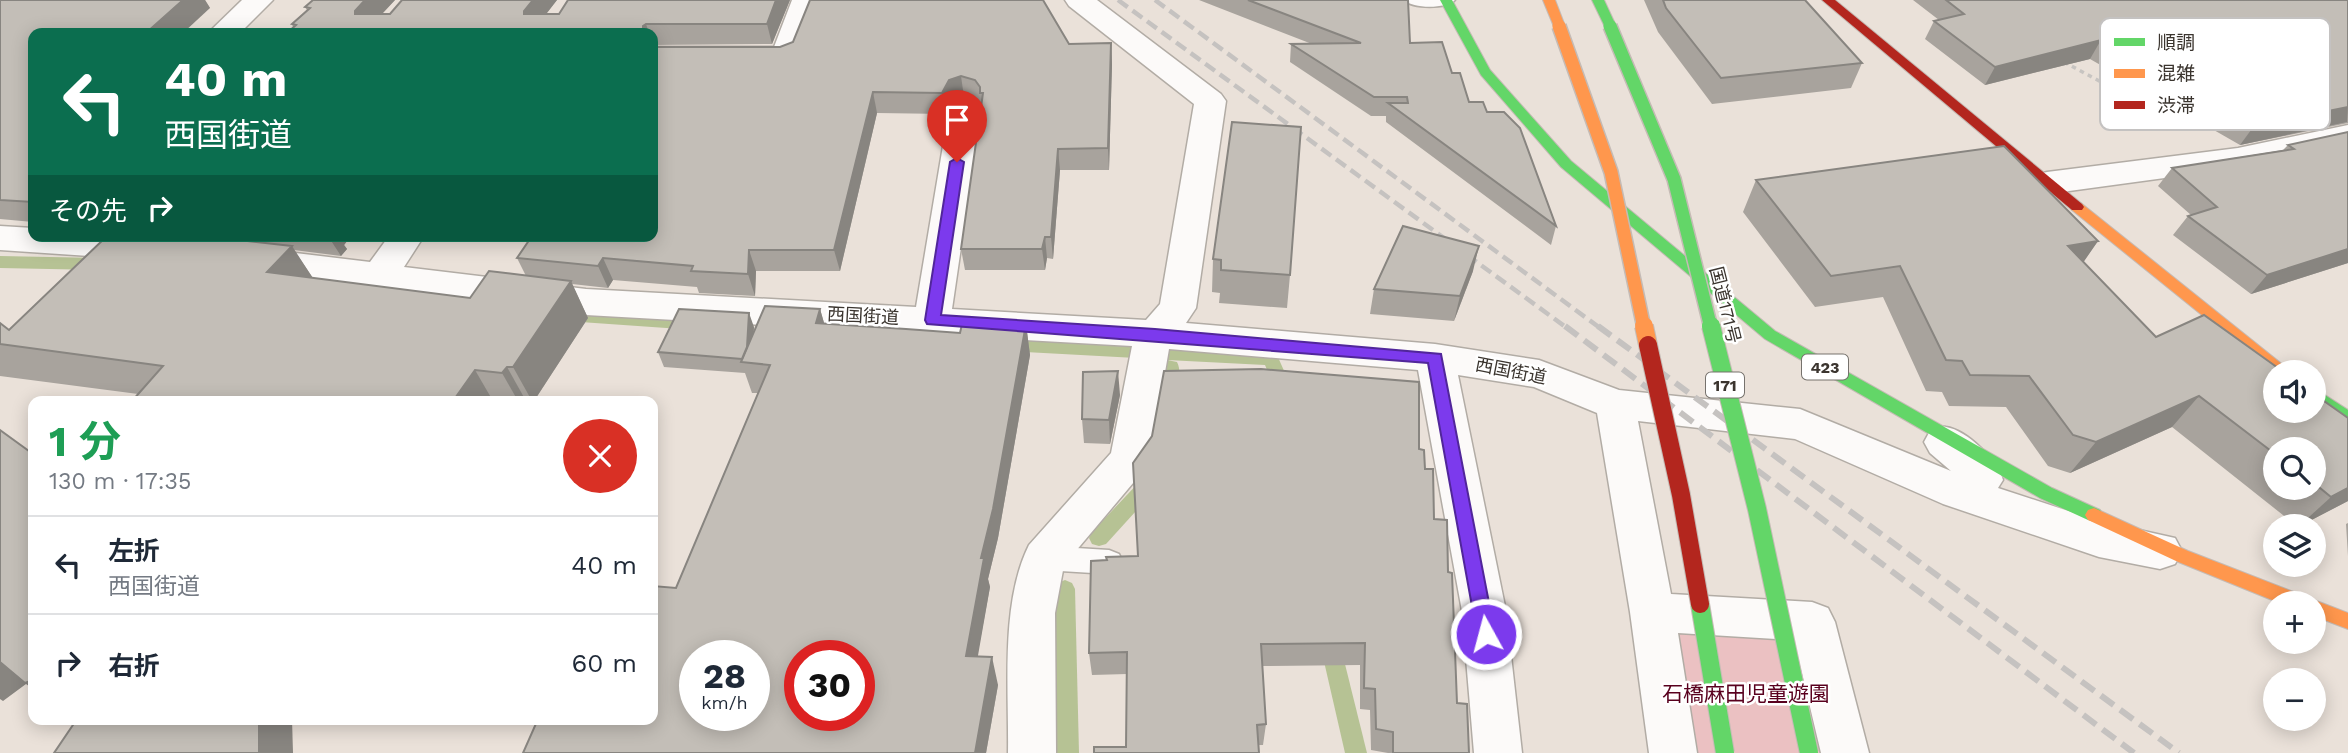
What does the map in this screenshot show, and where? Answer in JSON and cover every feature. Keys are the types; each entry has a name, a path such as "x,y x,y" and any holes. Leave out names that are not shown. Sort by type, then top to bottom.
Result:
{"highway":[{"name":"423","path":"1446,0 1485,72 1566,164 1770,335 2046,493 2182,556 2271,591"},
{"path":"1549,0 1611,172 1681,495 1725,753"},
{"name":"国道171号","path":"1598,0 1674,179 1756,509 1809,753"},
{"path":"1828,0 2047,183 2269,360"},
{"path":"2326,402 2348,418"},
{"path":"2326,613 2348,621"}],"street":[{"path":"228,28 259,0"},
{"path":"658,56 785,56 806,0"},
{"path":"1032,753 1033,613 1044,558 1130,459 1151,349 1178,308 1210,102 1079,0"},
{"path":"932,320 965,110"},
{"path":"2047,183 2238,158 2348,135"},
{"path":"112,242 185,251"},
{"path":"380,275 403,242"},
{"name":"西国街道","path":"227,256 586,302 932,320 1151,349 1435,358 1539,374 1615,404 1800,424 1958,492 2099,539 2182,556"},
{"path":"1435,358 1484,611 1498,753"},
{"path":"1615,404 1652,612 1673,753"},
{"path":"1923,425 1980,472 1982,480 1958,492"},
{"path":"1652,612 1812,622 1844,753"}],"lane":[{"path":"1413,0 1446,0"},
{"path":"1044,558 1109,562"}],"path":[{"path":"2062,61 2100,81"},
{"path":"2189,130 2238,158"}],"green space":[{"name":"石橋麻田児童遊園","path":"1675,627 1808,640 1835,753 1695,753"}],"building":[{"path":"0,0 183,0 152,28 28,28 28,202 0,200"},
{"path":"313,0 365,0 355,14 390,14 402,0 533,0 524,14 559,14 568,0 776,0 767,24 646,24 643,28 293,28 296,25 292,24 310,8 305,7"},
{"path":"810,0 1043,0 1069,44 1111,43 1108,148 1058,149 1051,237 1045,237 1042,249 961,249 983,93 980,93 980,87 975,80 961,76 949,80 942,93 873,92 834,250 749,250 748,274 691,271 693,266 603,258 598,266 517,258 528,242 658,242 658,47 780,47 793,42"},
{"path":"1248,0 1408,0 1410,43 1442,42 1452,73 1460,73 1469,102 1483,102 1487,112 1504,112 1520,128 1556,226 1388,103 1408,103 1407,97 1374,97 1291,44 1361,43"},
{"path":"1663,0 1805,0 1862,63 1721,78 1666,8"},
{"path":"1946,0 2348,0 2348,107 2330,111 2330,18 2100,18 2100,40 1995,67 1934,21 1964,14"},
{"path":"1232,122 1301,127 1290,275 1221,270 1221,260 1213,259"},
{"path":"2348,132 2348,249 2267,275 2188,216 2217,207 2172,168 2294,149 2288,145"},
{"path":"2004,146 2098,241 2068,246 2156,337 2204,315 2267,360 2263,360 2263,423 2326,423 2326,402 2348,418 2348,488 2331,497 2326,493 2326,437 2263,437 2263,445 2199,396 2096,442 2073,435 2029,376 1970,375 1962,361 1946,360 1900,266 1831,276 1756,180"},
{"path":"1403,226 1479,246 1460,296 1374,289"},
{"path":"101,242 256,242 292,246 267,272 470,298 489,271 571,281 513,367 507,367 502,373 475,370 457,396 136,396 163,366 0,344 0,323 9,330"},
{"path":"765,306 820,309 816,323 960,333 963,320 1026,324 993,509 981,558 984,558 966,656 992,657 975,753 523,753 535,725 658,725 658,586 676,588 770,365 741,362"},
{"path":"679,309 749,313 747,347 742,359 658,352"},
{"path":"1261,369 1419,382 1419,449 1424,450 1425,469 1433,469 1434,519 1447,520 1448,572 1452,573 1457,703 1467,704 1469,753 1393,753 1393,732 1376,729 1375,689 1364,688 1365,643 1261,644 1266,724 1257,725 1259,753 1094,753 1094,747 1126,747 1127,652 1089,653 1091,561 1107,560 1106,557 1138,556 1133,463 1152,436 1164,371"},
{"path":"1118,371 1109,420 1082,419 1083,372"},
{"path":"0,430 28,450 28,682 25,683 0,662"},
{"path":"73,725 259,725 259,753 54,753"}],"waterway":[{"path":"0,262 99,264"},
{"path":"566,315 695,324"},
{"path":"1006,345 1271,359 1284,391"},
{"path":"1143,361 1171,367 1168,394"},
{"path":"1099,538 1149,484"},
{"path":"1065,589 1068,753"},
{"path":"1330,644 1356,753"}],"railway":[{"path":"1118,0 1567,328"},
{"path":"1155,0 1600,328"},
{"path":"1565,326 2134,753"},
{"path":"1598,326 2179,753"}],"traffic: fast":[{"path":"1446,0 1485,72 1566,164 1770,335 2046,493 2094,515"},
{"path":"1598,0 1610,26"},
{"path":"1610,26 1674,179 1757,509 1809,753"},
{"path":"2326,402 2348,418"},
{"path":"1700,604 1725,753"}],"traffic: slow":[{"path":"1549,0 1559,26"},
{"path":"1559,26 1611,172 1648,345"},
{"path":"2077,207 2269,360"},
{"path":"2094,515 2182,556 2270,591"},
{"path":"2326,613 2348,621"}],"traffic: jam":[{"path":"1828,0 2077,207"},
{"path":"1648,345 1681,495 1700,604"}],"route":[{"path":"957,162 932,320 1155,334 1435,358 1484,611 1486,634"}]}
